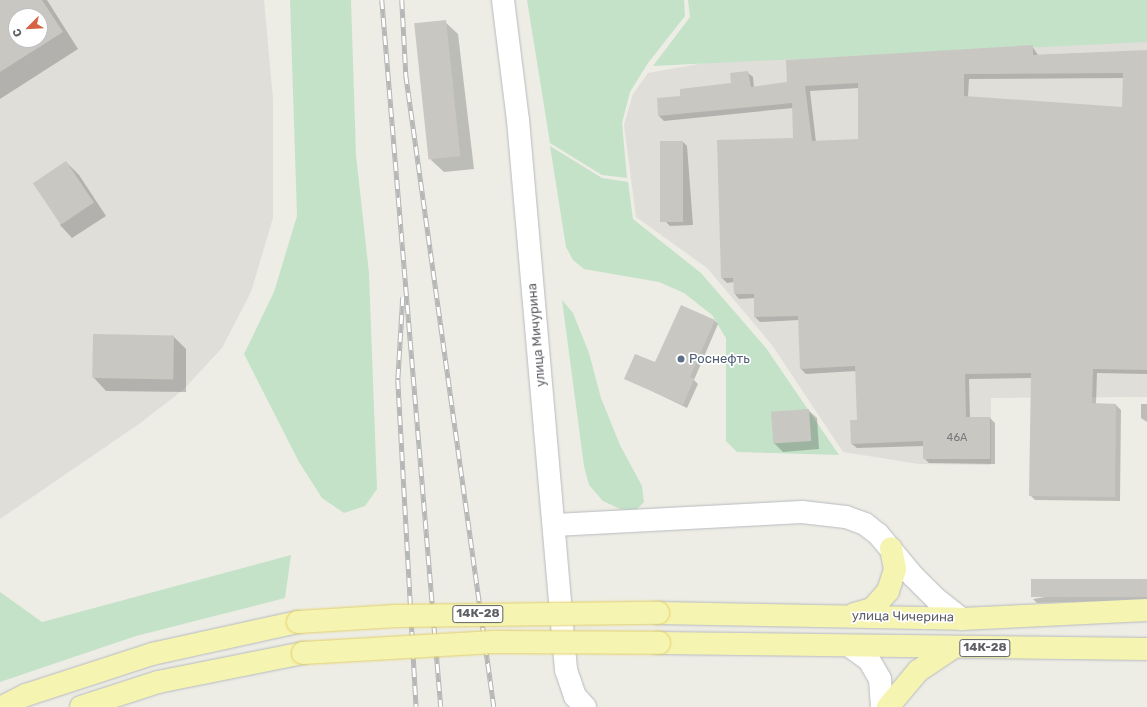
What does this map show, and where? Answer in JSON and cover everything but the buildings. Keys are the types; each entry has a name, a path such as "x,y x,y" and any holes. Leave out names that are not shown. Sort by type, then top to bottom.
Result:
{"main road":[{"name":"улица Мичурина","path":"502,0 518,120 555,525 566,670 575,696 585,707"},
{"path":"555,525 802,512 846,517 874,531 891,548 912,576 936,599 962,619"},
{"path":"847,616 872,609 888,591 895,569 891,548"},
{"name":"улица Чичерина","path":"2,707 26,695 152,654 298,622 403,616 658,613 962,619 1147,610"},
{"name":"14К-28","path":"81,707 158,682 303,653 494,642 1147,649"},
{"path":"851,646 869,660 880,679 882,707"},
{"path":"888,707 918,671 954,647"}],"shaded area":[{"path":"0,0 264,0 273,99 273,218 251,292 222,348 183,390 139,424 0,519"},
{"path":"1147,36 1147,397 991,398 991,465 919,464 843,452 772,345 707,268 636,217 624,125 633,94 648,73 749,55"}],"green space":[{"path":"290,0 351,0 356,155 369,273 377,489 365,506 344,513 322,498 299,462 244,354 274,292 297,216"},
{"path":"527,0 684,0 685,16 648,63 630,92 622,123 627,178 602,175 550,143"},
{"path":"688,0 1147,0 1147,42 653,66 690,17"},
{"path":"550,146 602,178 628,182 633,219 701,273 766,348 839,455 737,452 726,441 726,338 712,315 684,293 659,282 584,269 573,260 566,247"},
{"path":"562,300 573,313 589,353 601,398 620,445 642,486 644,502 636,510 620,509 603,501 589,485 584,466"},
{"path":"291,555 285,598 136,636 0,682 0,592 42,622"}],"railway":[{"path":"382,0 441,707"},
{"path":"402,0 406,75 494,707"},
{"path":"403,297 398,380 416,707"}],"place":[{"name":"Роснефть","path":"681,359"}]}
